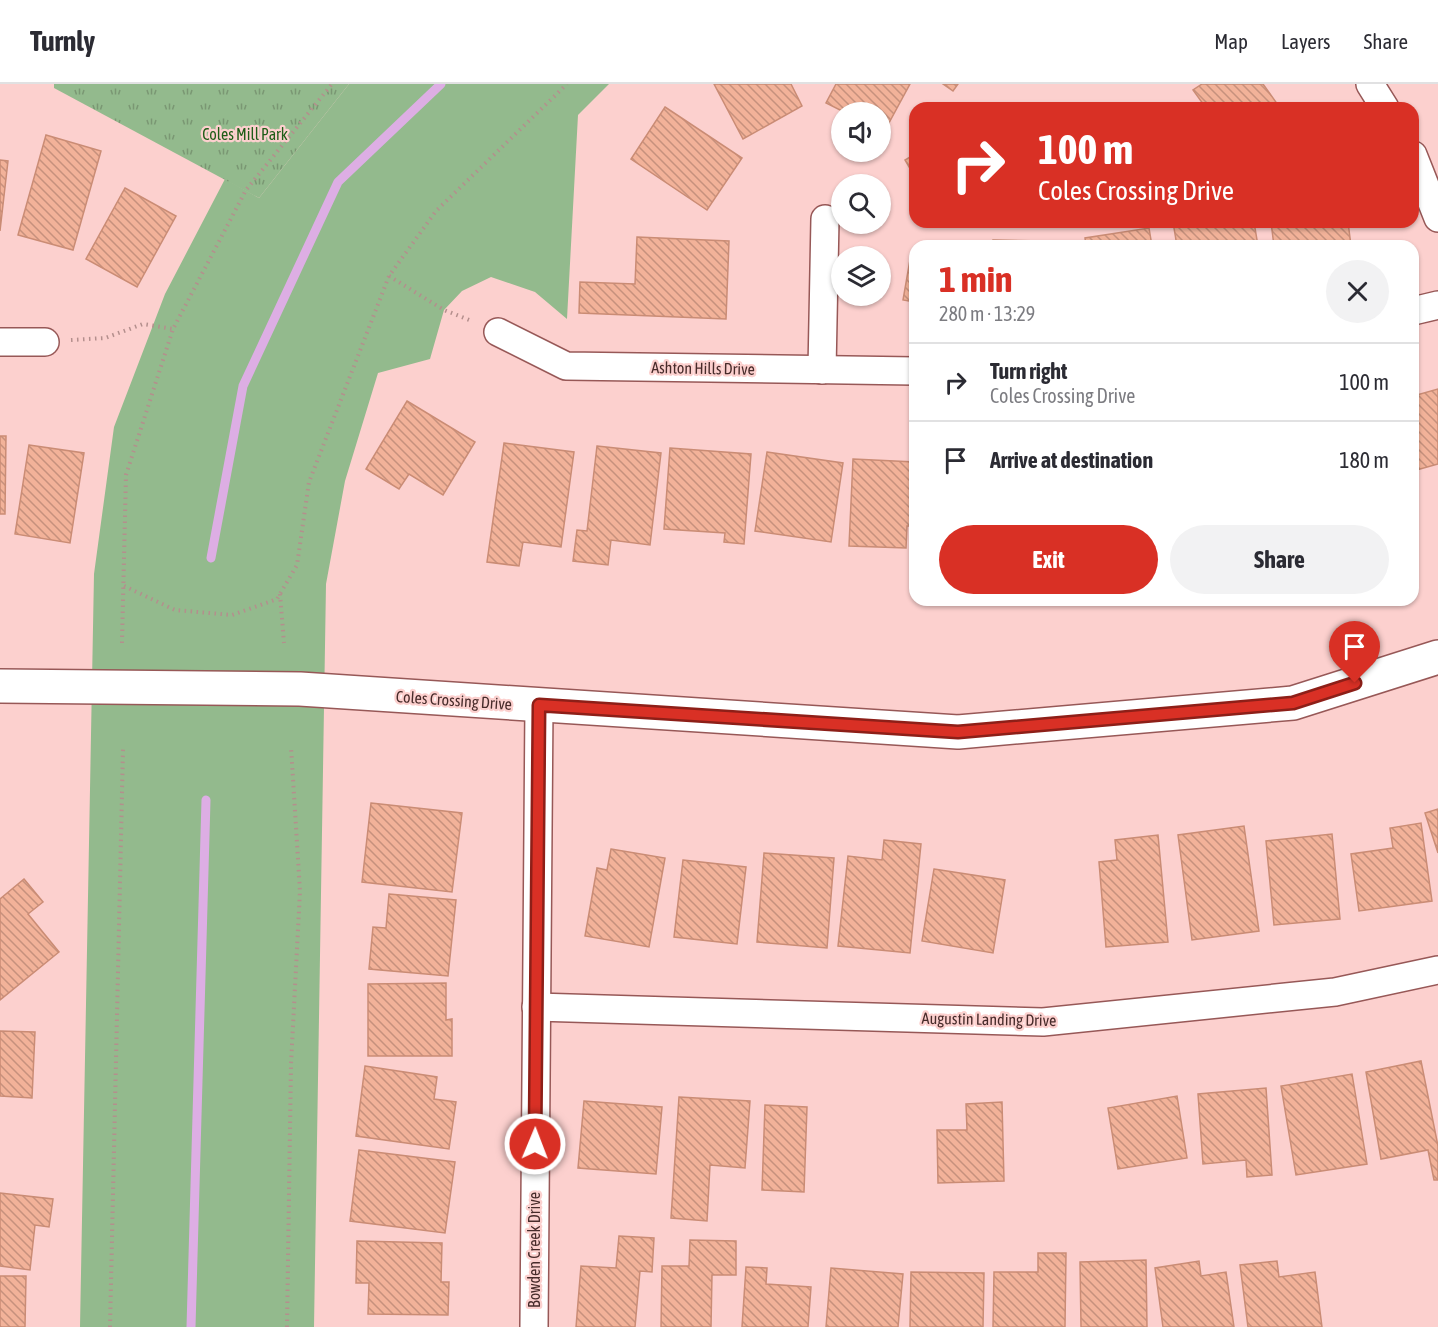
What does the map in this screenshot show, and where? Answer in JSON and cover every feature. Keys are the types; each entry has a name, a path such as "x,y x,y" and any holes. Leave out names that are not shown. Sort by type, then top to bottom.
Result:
{"street":[{"path":"1370,84 1381,102"},
{"path":"1419,170 1438,218"},
{"path":"822,370 825,219"},
{"path":"1419,310 1438,305"},
{"name":"Ashton Hills Drive","path":"498,332 566,366 909,371"},
{"path":"0,342 45,342"},
{"name":"Coles Crossing Drive","path":"0,686 300,689 958,732 1293,703 1438,657"},
{"name":"Bowden Creek Drive","path":"534,1327 539,705"},
{"name":"Augustin Landing Drive","path":"536,1007 1043,1022 1335,992 1438,970"}],"path":[{"path":"122,643 126,475 173,329 246,190 332,84"},
{"path":"124,586 175,610 232,615 277,599 297,565 309,482 389,276 436,211 567,84"},
{"path":"389,276 444,310 498,332"},
{"path":"45,342 105,338 143,324 173,329"},
{"path":"280,594 284,643"},
{"path":"287,1327 291,1064 300,891 291,747"},
{"path":"110,1327 123,749"}],"green space":[{"name":"Coles Mill Park","path":"54,84 349,84 259,198 54,88"},
{"path":"349,84 609,84 578,115 567,319 535,292 491,277 462,291 444,310 430,359 378,373 345,481 326,584 314,1327 80,1327 94,574 114,427 165,294 225,179 259,198"}],"building":[{"path":"714,84 791,84 802,106 743,139"},
{"path":"836,84 910,84 891,119 891,102 831,102 831,106 826,103"},
{"path":"943,84 958,84 953,91"},
{"path":"1202,84 1263,84 1276,102 1202,102 1193,90"},
{"path":"665,107 742,158 707,210 631,159"},
{"path":"46,135 101,151 73,250 18,235"},
{"path":"0,160 8,161 0,231"},
{"path":"125,188 176,216 137,287 86,259"},
{"path":"1149,228 1151,240 1085,240 1085,238"},
{"path":"1174,228 1255,228 1257,240 1176,240"},
{"path":"1272,228 1349,228 1350,240 1273,240"},
{"path":"637,237 729,241 726,319 579,313 580,282 635,284"},
{"path":"909,266 909,301 903,300"},
{"path":"1438,389 1438,464 1419,469 1419,394"},
{"path":"407,401 475,442 443,495 409,474 399,489 366,469"},
{"path":"0,436 6,436 5,514 0,514"},
{"path":"504,443 574,452 561,547 523,542 519,566 487,562"},
{"path":"29,445 84,453 70,543 15,534"},
{"path":"597,446 661,453 650,545 611,540 608,565 573,561 577,530 587,531"},
{"path":"670,448 751,454 744,544 724,542 725,533 664,529"},
{"path":"767,452 843,463 831,542 755,531"},
{"path":"853,459 909,462 909,526 907,526 906,548 849,546"},
{"path":"371,803 462,813 452,892 362,882"},
{"path":"1438,809 1438,853 1425,813"},
{"path":"1421,823 1432,901 1359,911 1351,854 1393,848 1390,828"},
{"path":"1244,826 1259,931 1192,940 1178,835"},
{"path":"1332,834 1340,919 1274,925 1266,841"},
{"path":"1158,835 1168,942 1106,947 1099,862 1117,860 1115,840"},
{"path":"884,840 921,844 910,953 838,946 848,856 882,860"},
{"path":"611,849 665,858 649,947 585,936 597,868 607,870"},
{"path":"764,853 834,858 827,948 757,942"},
{"path":"683,860 746,867 737,944 674,937"},
{"path":"934,869 1005,880 993,953 922,941"},
{"path":"24,879 43,902 28,914 59,952 0,1000 0,899"},
{"path":"389,894 456,900 448,976 369,969 373,927 386,928"},
{"path":"446,983 446,1020 452,1019 452,1056 368,1056 368,984"},
{"path":"0,1031 35,1032 32,1098 0,1096"},
{"path":"1421,1061 1438,1146 1438,1180 1434,1180 1428,1150 1381,1159 1366,1072"},
{"path":"365,1066 437,1077 434,1099 456,1102 449,1149 356,1136"},
{"path":"1352,1074 1367,1164 1296,1175 1281,1086"},
{"path":"1266,1088 1272,1175 1247,1177 1246,1160 1203,1164 1198,1094"},
{"path":"1177,1096 1187,1158 1118,1169 1108,1108"},
{"path":"679,1097 750,1101 745,1168 710,1165 707,1221 671,1218"},
{"path":"584,1101 662,1107 656,1174 578,1168"},
{"path":"1002,1102 1004,1181 938,1183 937,1130 967,1130 966,1104"},
{"path":"765,1105 807,1107 804,1192 762,1190"},
{"path":"359,1150 455,1162 445,1233 350,1221"},
{"path":"0,1193 53,1199 49,1227 35,1225 30,1270 0,1266"},
{"path":"619,1236 654,1238 652,1272 640,1271 635,1327 576,1327 581,1266 616,1268"},
{"path":"690,1240 736,1241 736,1275 712,1275 711,1327 661,1327 662,1266 689,1266"},
{"path":"357,1241 442,1243 441,1282 449,1282 448,1315 368,1314 369,1283 356,1283"},
{"path":"1038,1253 1066,1253 1065,1327 993,1327 994,1272 1038,1272"},
{"path":"1146,1260 1147,1327 1081,1327 1080,1262"},
{"path":"1199,1261 1201,1276 1226,1272 1234,1327 1163,1327 1155,1268"},
{"path":"1277,1261 1279,1277 1315,1272 1322,1327 1248,1327 1240,1265"},
{"path":"746,1267 767,1268 766,1284 811,1287 808,1327 742,1327"},
{"path":"831,1268 903,1274 898,1327 826,1327"},
{"path":"911,1272 984,1273 983,1327 910,1327"},
{"path":"0,1276 26,1276 25,1327 0,1327"}],"waterway":[{"path":"211,558 243,386 338,182 441,84"},
{"path":"191,1327 206,800"}],"route":[{"path":"535,1144 539,705 958,732 1293,703 1355,683"}]}
